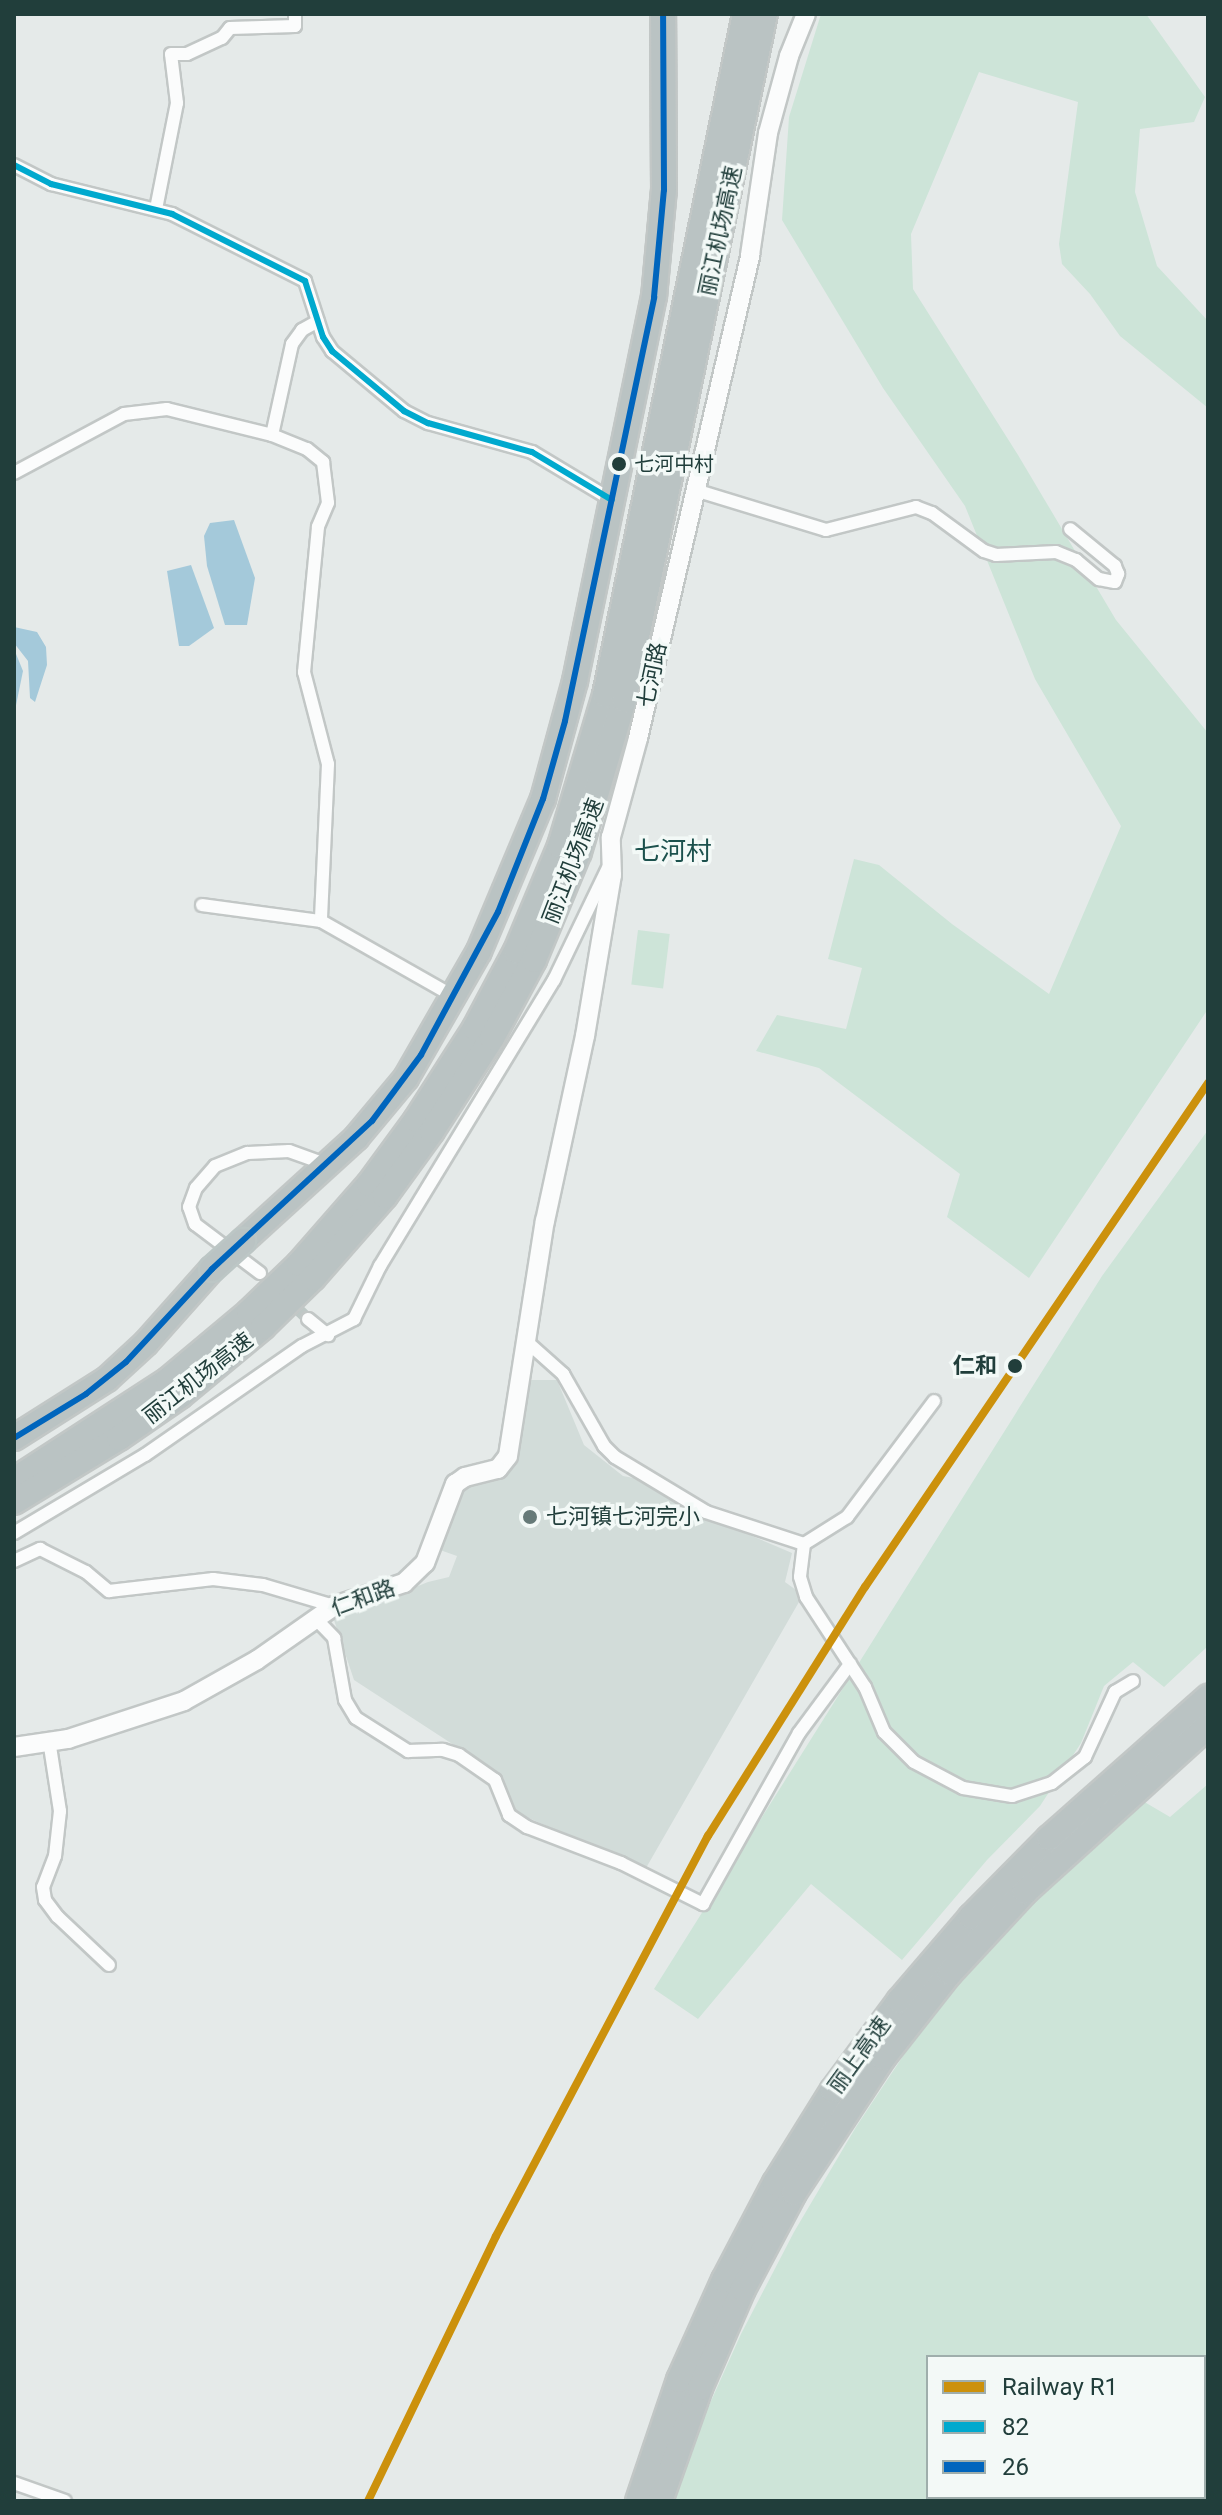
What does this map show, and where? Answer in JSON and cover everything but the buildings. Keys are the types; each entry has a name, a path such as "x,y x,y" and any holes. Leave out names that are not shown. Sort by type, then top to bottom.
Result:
{"highway":[{"path":"14,1438 107,1379 146,1343 212,1269 328,1165 389,1100 455,997 498,912 543,799 575,681 659,261 664,190 663,14"},
{"name":"丽江机场高速","path":"14,1480 168,1380 249,1312 299,1264 361,1194 416,1120 468,1039 509,964 560,846 605,695 745,14"},
{"name":"丽江机场高速","path":"14,1502 108,1446 180,1396 263,1327 313,1278 368,1217 432,1131 492,1038 534,960 579,852 624,700 765,14"},
{"name":"丽上高速","path":"660,2501 700,2388 743,2289 794,2193 852,2102 916,2015 987,1932 1141,1773 1208,1697"},
{"name":"丽上高速","path":"638,2501 679,2380 724,2280 775,2183 833,2090 899,2001 971,1917 1049,1838 1208,1726"}],"street":[{"path":"156,209 177,103 171,54 187,54 222,38 230,28 295,26 295,14"},
{"name":"七河路","path":"526,1341 545,1221 585,1036 612,875 611,837 638,738 750,255 768,133 785,67 806,14"},
{"path":"14,165 51,184 156,209 305,281 326,343 339,359 415,417 532,452 612,500"},
{"path":"272,435 292,344 302,330 318,321"},
{"path":"14,473 132,411 167,409 272,435 316,454 326,472 328,503 318,527 304,672 328,764 321,921"},
{"path":"695,490 826,530 916,507 932,513 984,551 996,555 1056,552 1076,560 1099,579 1115,582 1118,574 1115,566 1070,529"},
{"path":"14,1533 134,1462 302,1346 328,1335 359,1313 380,1266 554,980 583,925 611,860"},
{"path":"202,905 321,921 455,997"},
{"path":"260,1273 195,1224 189,1207 196,1188 215,1166 248,1153 289,1151 328,1165"},
{"path":"308,1319 328,1335"},
{"path":"526,1341 563,1374 604,1446 615,1457 706,1512 804,1544"},
{"name":"仁和路","path":"14,1747 68,1739 184,1701 257,1660 334,1606 404,1583 417,1574 455,1484 465,1477 498,1469 504,1463 513,1442 526,1341"},
{"path":"804,1544 847,1517 934,1401"},
{"path":"804,1544 801,1584 875,1705 884,1732 914,1762 963,1788 1004,1797 1039,1790 1081,1763 1093,1745 1115,1692 1133,1681"},
{"path":"14,1561 40,1549 86,1572 113,1592 213,1579 263,1585 334,1606"},
{"path":"315,1618 334,1638 345,1700 356,1718 408,1751 443,1750 459,1755 495,1780 509,1815 527,1827 621,1863 703,1904 799,1733 850,1664"},
{"path":"49,1740 60,1811 55,1856 43,1887 45,1900 109,1965"},
{"path":"14,2483 65,2501"}],"shaded area":[{"path":"527,1380 557,1380 584,1445 623,1476 644,1480 679,1505 792,1553 785,1582 803,1595 646,1868 512,1811 503,1777 354,1680 334,1620 428,1582 449,1577 457,1556 440,1550 464,1485 503,1476 520,1440"}],"green space":[{"path":"821,14 1146,14 1205,97 1194,122 1140,129 1135,192 1157,266 1208,321 1208,408 1120,336 1090,294 1062,264 1059,244 1078,102 979,72 911,234 913,289 1018,455 1116,620 1208,733 1208,1009 1029,1278 947,1217 960,1174 819,1068 756,1051 777,1015 846,1029 862,968 828,959 854,859 879,865 952,924 1049,994 1121,826 1035,679 965,506 883,388 782,220 789,117"},
{"path":"638,930 670,934 663,988 631,985"},
{"path":"1208,1130 1208,1646 1164,1687 1133,1662 1104,1686 1081,1743 1040,1806 987,1860 902,1960 811,1884 698,2019 654,1989 1102,1276"},
{"path":"1208,1784 1208,2501 673,2501 694,2439 741,2334 794,2232 856,2127 913,2041 963,1975 1025,1904 1136,1797 1170,1817"}],"water":[{"path":"234,520 255,578 247,625 225,625 207,566 204,536 210,523"},
{"path":"191,565 214,628 189,646 179,646 167,571"},
{"path":"14,627 37,632 46,647 47,665 35,702 30,698 28,661 14,643"},
{"path":"14,649 23,671 14,715"}],"tunnel":[{"path":"260,1273 308,1319"}],"rail line":[{"name":"R1","path":"368,2501 496,2236 708,1836 865,1587 1208,1083"}],"transit line":[{"name":"26","path":"14,1438 86,1394 126,1362 212,1269 372,1121 421,1055 498,912 543,799 565,721 654,297 664,190 663,14"},
{"name":"82","path":"14,165 51,184 172,214 305,281 323,337 332,351 404,411 428,423 532,452 612,500"}],"place":[{"name":"七河中村","path":"619,464"},
{"name":"仁和","path":"1015,1366"},
{"name":"七河镇七河完小","path":"530,1517"}],"district":[{"name":"七河村","path":"673,852"}]}
